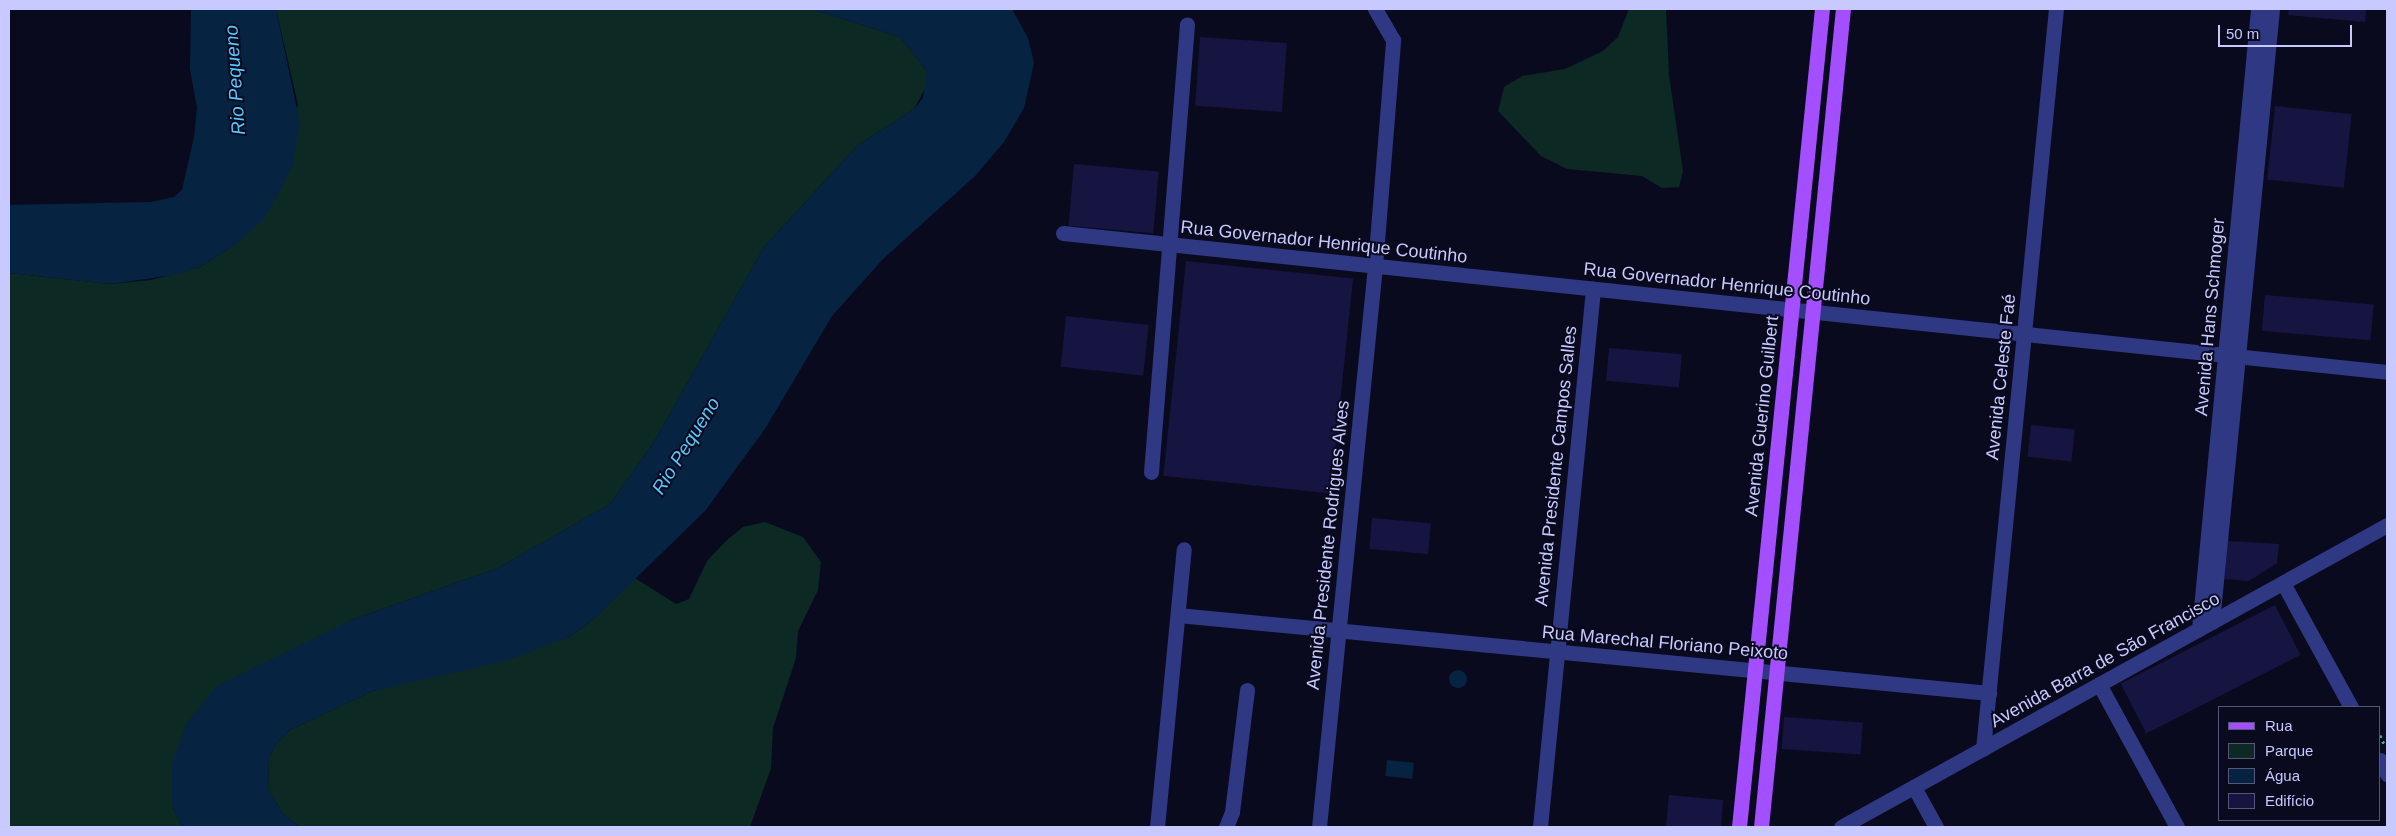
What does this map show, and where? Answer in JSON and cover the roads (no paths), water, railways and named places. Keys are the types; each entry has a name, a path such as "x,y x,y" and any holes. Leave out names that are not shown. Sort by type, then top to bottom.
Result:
{"main road":[{"name":"Avenida Guerino Guilbert","path":"1738,827 1822,9"},
{"path":"1763,824 1776,673 1843,9"}],"street":[{"name":"Avenida Presidente Rodrigues Alves","path":"1319,827 1375,266 1393,40 1375,9"},
{"name":"Avenida Celeste Faé","path":"1983,749 2056,9"},
{"name":"Avenida Hans Schmoger","path":"2206,625 2231,355 2258,9"},
{"name":"Avenida Hans Schmoger","path":"2231,355 2272,9"},
{"path":"1151,472 1172,244 1187,24"},
{"name":"Rua Governador Henrique Coutinho","path":"1063,233 2387,372"},
{"name":"Avenida Presidente Campos Salles","path":"1540,827 1555,651 1593,289"},
{"name":"Avenida Barra de São Francisco","path":"1841,827 2387,525"},
{"path":"1157,827 1184,549"},
{"path":"2283,583 2350,706"},
{"name":"Rua Marechal Floriano Peixoto","path":"1178,615 1989,693"},
{"path":"2099,684 2176,827"},
{"path":"1226,827 1232,812 1247,690"},
{"path":"2381,762 2387,774"},
{"path":"1914,787 1936,827"}],"water":[{"name":"Rio Pequeno","path":"191,9 276,9 300,124 292,168 263,220 236,244 200,267 174,275 110,284 9,273 9,205 151,202 174,197 182,190 194,137 197,108 190,69"},
{"name":"Rio Pequeno","path":"811,9 1012,9 1028,38 1034,63 1024,108 1004,142 975,176 883,259 832,316 765,429 705,511 595,618 569,637 505,661 373,691 290,730 276,744 269,758 268,790 284,815 300,827 182,827 172,806 172,764 186,724 217,686 351,620 498,568 610,504 654,442 764,247 858,145 914,109 923,98 927,71 900,37"},
{"path":"1454,670 1462,670 1467,675 1465,686 1454,688 1449,683 1449,675"},
{"path":"1387,760 1414,763 1412,779 1385,776"}]}
